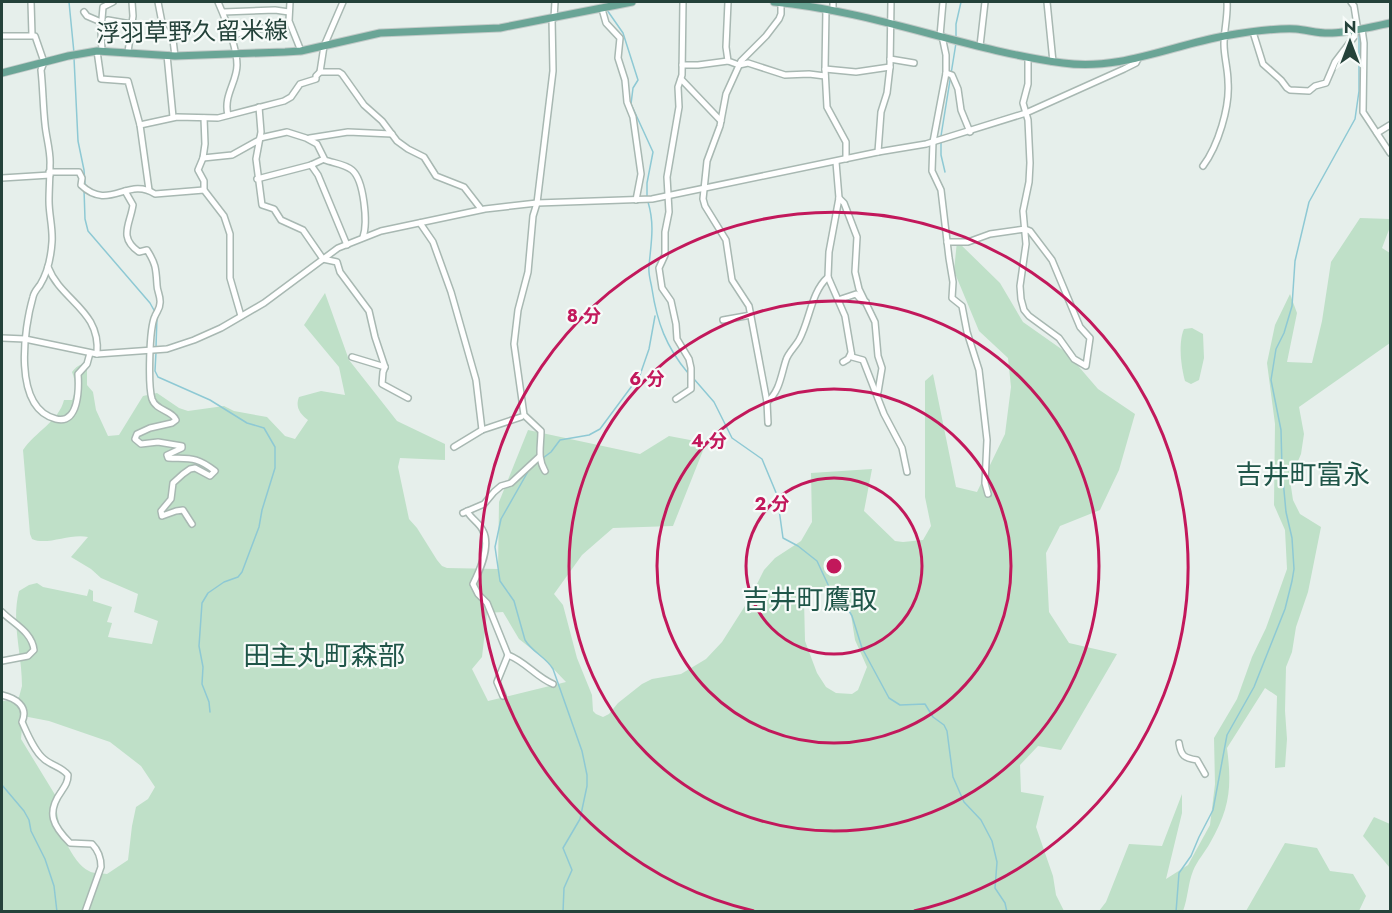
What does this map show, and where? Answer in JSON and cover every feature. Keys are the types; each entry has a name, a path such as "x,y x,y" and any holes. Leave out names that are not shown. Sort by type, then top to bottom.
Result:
{"main road":[{"name":"浮羽草野久留米線","path":"2,73 100,51 175,56 301,51 380,33 482,30 632,2"},
{"path":"774,2 830,10 1028,58 1102,65 1138,59 1224,36 1291,29 1331,33 1390,23"}],"street":[{"path":"31,2 32,35"},
{"path":"113,2 103,8 104,21 100,51 101,80 128,81 140,125 149,190"},
{"path":"128,52 132,2"},
{"path":"158,2 163,28 173,40 175,56"},
{"path":"218,2 223,12 237,67 227,100 228,115"},
{"path":"290,2 289,21 301,51"},
{"path":"140,125 173,117 218,118 284,100 291,96 300,84 316,79 320,72 324,46 343,2"},
{"path":"545,471 539,457 542,431 524,415 514,344 518,310 528,272 532,224 537,203 553,71 555,2"},
{"path":"676,399 691,389 691,368 689,359 677,339 671,301 662,288 659,268 665,255 664,231 669,212 667,196 669,161 679,107 683,2"},
{"path":"728,2 726,47 728,61"},
{"path":"768,423 767,402 751,315 745,298 732,280 726,240 703,199 707,161 721,121 724,99 741,61 779,19 781,2"},
{"path":"833,2 830,10 825,69 827,107 846,142 846,159"},
{"path":"878,152 881,112 887,93 890,67 891,2"},
{"path":"943,2 941,36 949,74 932,171 941,190 953,282 952,298 962,306 967,332 979,370 987,440 985,483 988,494"},
{"path":"980,46 985,2"},
{"path":"1047,2 1053,62"},
{"path":"1203,166 1214,150 1217,136 1223,126 1228,88 1224,36 1227,2"},
{"path":"1354,3 1364,43 1363,112 1390,153"},
{"path":"605,8 606,23 620,38 618,58 626,84 627,102 633,117 641,174 636,201"},
{"path":"223,12 275,10 289,12"},
{"path":"84,12 87,16 104,21 131,24"},
{"path":"230,37 268,27"},
{"path":"1253,32 1263,64 1290,90 1309,91 1315,86 1326,83 1335,62 1360,29"},
{"path":"2,36 32,35 38,40 44,63 41,70 51,164 49,203 52,241 48,267 34,293 25,339 26,371 32,399 39,408 57,420 66,419 74,412 78,394 78,374 87,364 90,353"},
{"path":"166,55 173,117"},
{"path":"948,242 968,243 990,234 1025,229 1037,238 1052,260 1080,327 1090,338 1086,366 1074,359 1059,338 1024,310 1020,286 1024,264 1025,229 1023,211 1030,163 1026,113 1023,103 1028,84 1028,58"},
{"path":"890,59 914,63"},
{"path":"2,338 25,339 97,354 167,349 194,340 241,316 264,303 346,244 381,231 481,209 537,203 652,199 938,141 1026,113 1124,69 1136,63 1138,59"},
{"path":"682,65 728,61 739,65 748,63 785,75 825,76"},
{"path":"825,69 856,72 890,67"},
{"path":"320,72 342,74 364,105 392,134 408,149 424,157 436,176 464,187 481,209"},
{"path":"949,74 958,89 960,110 970,132"},
{"path":"681,79 721,121"},
{"path":"259,107 261,125 256,159 262,205 274,208 281,220 303,230 323,259 337,262 340,272 369,311 386,367 382,384 408,398"},
{"path":"204,118 205,144 198,170 204,181 204,190 224,216 230,234 230,278 241,316"},
{"path":"1377,134 1390,125"},
{"path":"203,158 232,155 260,139 287,132 306,138 317,144 324,159 352,170 360,182 366,230 363,238"},
{"path":"306,138 348,132 392,134"},
{"path":"258,179 311,165 324,159"},
{"path":"836,162 839,198 829,252 828,277 845,316 852,357 863,360 884,414 902,448 908,472"},
{"path":"311,165 318,175 346,244"},
{"path":"2,178 79,172 82,178 81,185 90,194 111,196 137,188 149,190 155,194 204,190"},
{"path":"125,191 134,205 126,230 127,237 131,246 139,252 147,250 154,261 158,278 160,301 158,312 154,316 150,351 152,400 176,420 144,430 137,434 135,439 141,444 158,442 182,446 183,448 167,455 168,458 195,459 204,462 215,471 210,476 193,468 173,483 171,499 161,511 162,516 183,510 192,524"},
{"path":"839,198 844,203 857,237 855,272 859,289 876,322 878,356 882,368 878,394"},
{"path":"420,223 433,242 451,292 476,380 482,430"},
{"path":"48,267 53,280 91,321 96,333 97,354"},
{"path":"767,402 772,398 784,373 786,358 800,339 809,319 819,285 828,277"},
{"path":"838,300 856,294 866,302"},
{"path":"723,320 751,315"},
{"path":"843,362 851,353"},
{"path":"352,357 386,367"},
{"path":"454,447 482,430 521,417"},
{"path":"503,696 497,682 508,655 487,603 478,594 473,584 485,554 484,531 465,512 484,504 501,486 511,483 539,457"},
{"path":"2,612 28,634 34,650 28,656 2,661"},
{"path":"508,655 517,658 542,679 553,684"},
{"path":"2,695 16,699 22,706 24,717 22,722 41,756 50,764 65,770 68,775 68,781 52,806 56,825 70,843 88,842 96,848 99,855 100,867 85,912"},
{"path":"1179,742 1180,753 1185,758 1197,760 1205,774"}],"green space":[{"path":"1360,218 1390,219 1390,227 1382,248 1390,253 1390,343 1299,407 1304,434 1301,454 1290,480 1293,500 1300,514 1321,527 1308,592 1286,667 1285,767 1275,768 1277,696 1265,688 1227,748 1228,797 1217,830 1193,871 1183,911 1099,911 1106,902 1129,844 1162,846 1182,794 1182,813 1166,879 1188,865 1210,825 1215,784 1214,738 1237,699 1287,569 1285,530 1274,505 1275,424 1267,363 1275,325 1290,294 1297,313 1287,362 1312,363 1322,321 1331,262"},
{"path":"957,241 1000,283 1023,322 1067,353 1098,389 1135,414 1119,470 1100,510 1060,526 1046,553 1049,612 1069,643 1117,654 1061,750 1038,746 1020,765 1021,792 1044,796 1036,827 1053,876 1056,895 1064,911 2,912 2,701 19,697 22,686 16,626 19,591 37,583 43,587 87,596 89,589 93,591 93,601 112,607 107,622 112,623 108,637 152,644 158,621 134,612 138,594 101,578 71,557 88,537 38,541 32,539 30,534 23,450 57,414 64,400 72,400 75,386 72,372 78,366 86,364 87,385 93,392 96,410 108,436 119,435 143,396 157,393 179,408 188,411 224,406 234,411 267,417 285,436 295,439 308,420 299,410 299,397 321,391 345,395 339,367 304,325 325,293 349,360 397,421 445,444 445,460 400,458 398,467 409,519 437,560 447,568 498,569 499,502 528,430 640,454 669,436 706,443 673,526 613,528 582,555 554,594 563,605 577,658 592,695 593,711 603,717 642,684 652,679 681,674 706,659 722,642 750,598 764,570 775,558 801,541 812,522 811,473 872,469 864,511 895,541 923,540 931,526 925,497 925,381 933,374 956,487 977,492 1005,434 1011,387 1008,358 979,331 954,271","holes":["839,589 848,596 855,640 867,667 858,690 852,694 836,693 826,687 817,673 805,641 804,599 812,591","503,612 519,639 543,658 566,682 488,701 472,669 482,657 487,613","23,716 49,721 110,742 141,766 155,787 148,799 136,807 128,860 107,874 91,872 82,866 64,838 56,806 57,798 21,739"]},
{"path":"1192,328 1203,334 1204,358 1199,380 1191,384 1185,381 1181,347 1184,329"},
{"path":"1374,817 1390,824 1390,868 1363,836"},
{"path":"1285,843 1317,848 1330,871 1353,874 1366,896 1359,911 1246,911"}],"waterway":[{"path":"69,2 74,53"},
{"path":"956,36 961,2"},
{"path":"607,10 623,33 638,80 633,88 631,104 653,152 647,183 647,198"},
{"path":"1176,912 1179,873 1191,856 1213,810 1227,735 1254,687 1285,609 1292,581 1294,569 1292,538 1286,512 1281,430 1271,380 1276,349 1284,333 1292,306 1295,261 1309,202 1355,119 1359,91 1359,33"},
{"path":"941,136 956,43"},
{"path":"74,58 78,141 85,184"},
{"path":"941,140 941,155 945,172"},
{"path":"84,189 85,219 88,231 150,303 155,312"},
{"path":"648,202 652,226 649,272 657,312 668,344 688,373"},
{"path":"156,347 157,316"},
{"path":"543,458 560,440 589,435 600,429 640,375 649,349 655,316"},
{"path":"156,352 155,371 158,377 210,400 247,423 264,428 275,447 275,468 259,527 242,572 238,577 224,582 208,593 202,603 199,646 203,667 202,684 210,712"},
{"path":"694,379 714,402 732,438 762,459 777,495 783,538 817,561 833,595 841,597 852,616 862,648 889,698 900,705 925,704 933,717 944,725 947,731 953,777 964,802 981,820 992,841 997,862 995,888 1005,903 1007,912"},
{"path":"530,468 501,519 495,547 500,581 514,601 525,640 553,669 582,751 587,775 580,819 563,848 572,870 564,888 563,912"},
{"path":"2,785 29,820 31,831 45,859 54,886 57,912"}],"district":[{"name":"吉井町富永","path":"1303,475"},
{"name":"吉井町鷹取","path":"810,600"},
{"name":"田主丸町森部","path":"324,656"}]}
